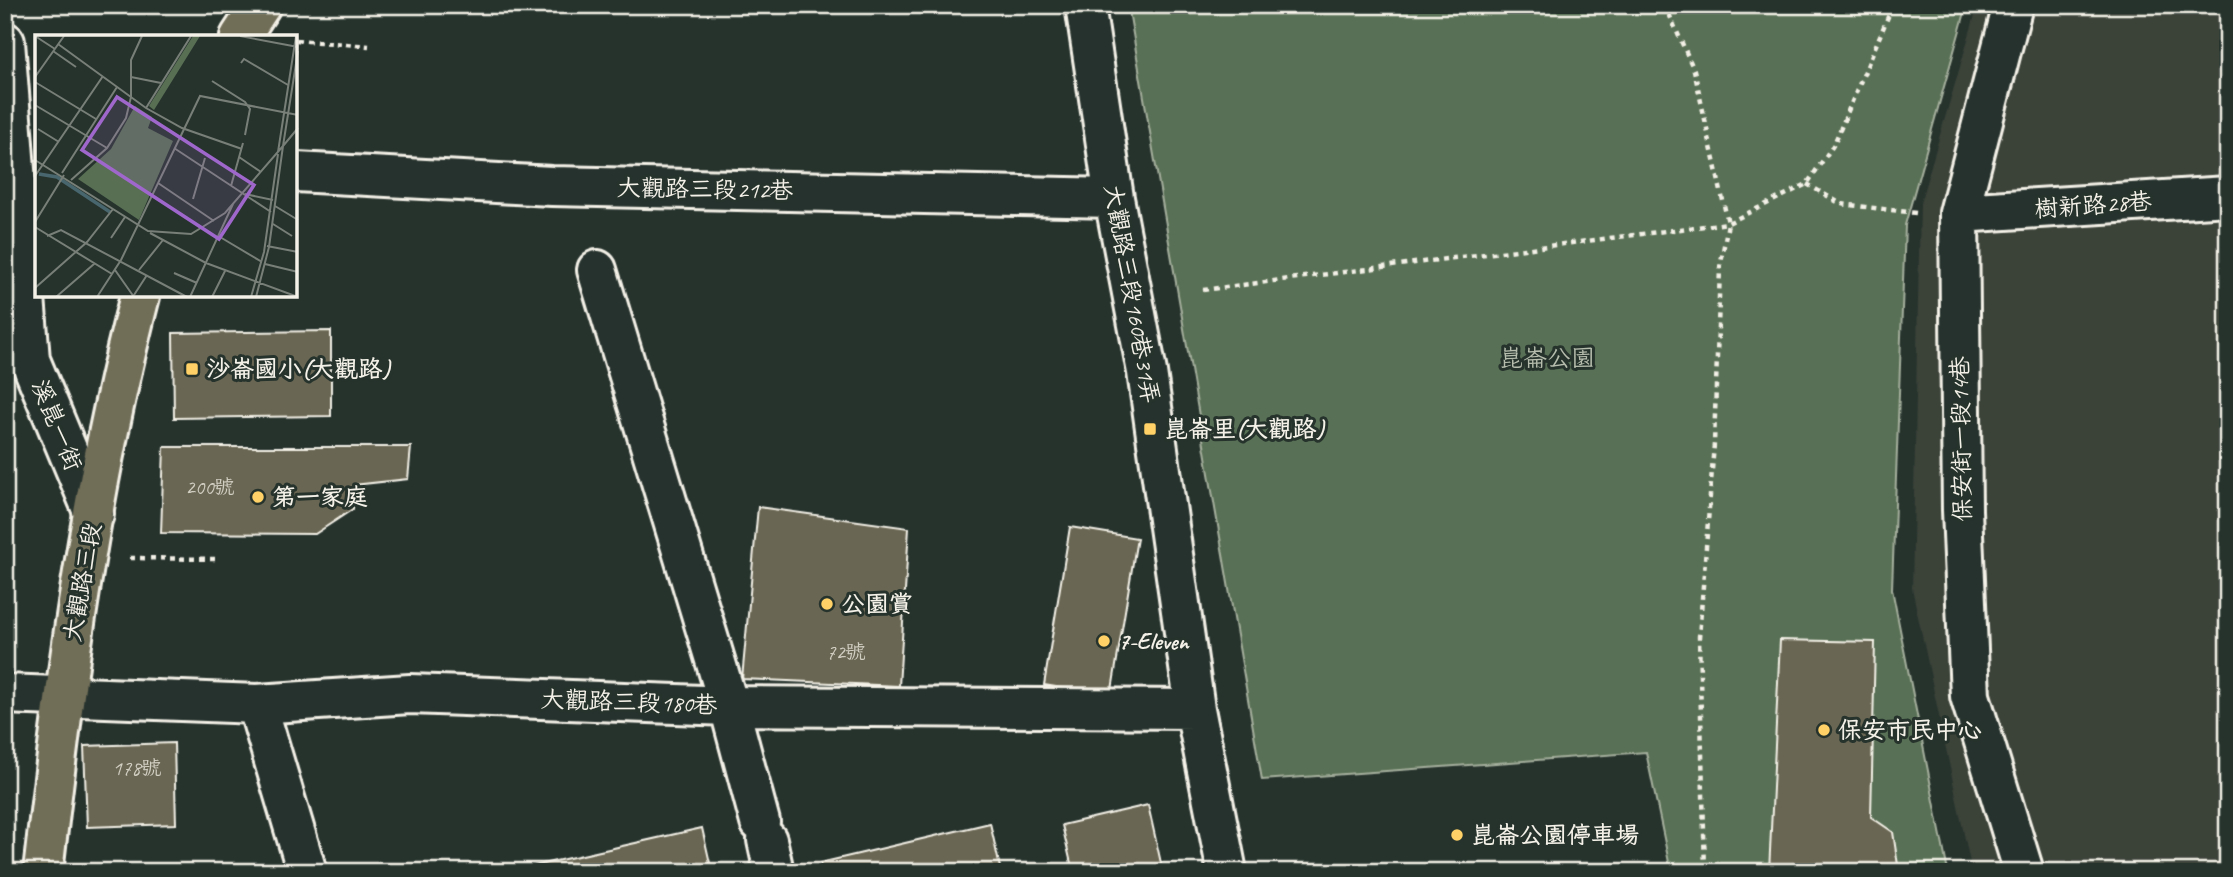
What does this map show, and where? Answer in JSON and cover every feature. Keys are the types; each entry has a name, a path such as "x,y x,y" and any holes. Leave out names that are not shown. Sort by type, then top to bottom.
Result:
{"main road":[{"path":"241,35 261,5"},
{"name":"大觀路三段","path":"43,872 63,694 86,557 109,423 140,298"}],"street":[{"name":"大觀路三段160巷31弄","path":"1085,5 1114,198 1147,372 1195,709 1227,872"},
{"name":"保安街一段14巷","path":"2013,5 1959,213 1962,510 1969,696 2024,872"},
{"name":"溪崑一街","path":"5,42 30,360 94,514"},
{"name":"大觀路三段212巷","path":"298,172 552,186 1114,198"},
{"name":"樹新路28巷","path":"1959,213 2228,196"},
{"path":"597,270 729,706 767,845"},
{"name":"大觀路三段180巷","path":"5,694 63,694 257,704 410,694 729,706 1195,709"},
{"path":"5,718 63,694"},
{"path":"257,704 307,872"}],"path":[{"path":"1665,5 1694,69 1728,223 1720,268 1713,444 1699,637 1706,872"},
{"path":"1203,290 1728,223 1807,184 1834,144 1892,5"},
{"path":"298,40 369,46"},
{"path":"1807,184 1841,204 1928,214 1959,213"},
{"path":"86,557 216,559"}],"shaded area":[{"path":"1978,5 2228,5 2228,872 1972,872 1912,588 1920,203"}],"green space":[{"name":"崑崙公園","path":"1128,5 1967,5 1905,225 1892,589 1948,872 1671,872 1646,752 1262,780"}],"building":[{"path":"331,331 331,416 174,418 173,333"},
{"name":"第一家庭","path":"164,447 411,447 408,479 354,485 353,509 315,534 161,533"},
{"name":"公園賞","path":"758,507 909,528 899,686 742,679"},
{"path":"1070,527 1137,538 1111,696 1044,685"},
{"name":"保安市民中心","path":"1780,640 1875,642 1871,817 1893,832 1898,865 1888,872 1769,872"},
{"path":"174,743 176,824 87,827 84,746"},
{"path":"1148,805 1163,872 1073,872 1062,825"},
{"path":"990,823 1001,872 822,872 820,863"},
{"path":"702,828 712,872 507,872"}],"place":[{"name":"沙崙國小(大觀路)","path":"192,369"},
{"name":"崑崙里(大觀路)","path":"1150,429"},
{"name":"第一家庭","path":"258,497"},
{"name":"公園賞","path":"827,604"},
{"name":"7-Eleven","path":"1104,641"},
{"name":"保安市民中心","path":"1824,730"},
{"name":"崑崙公園停車場","path":"1457,835"}]}
